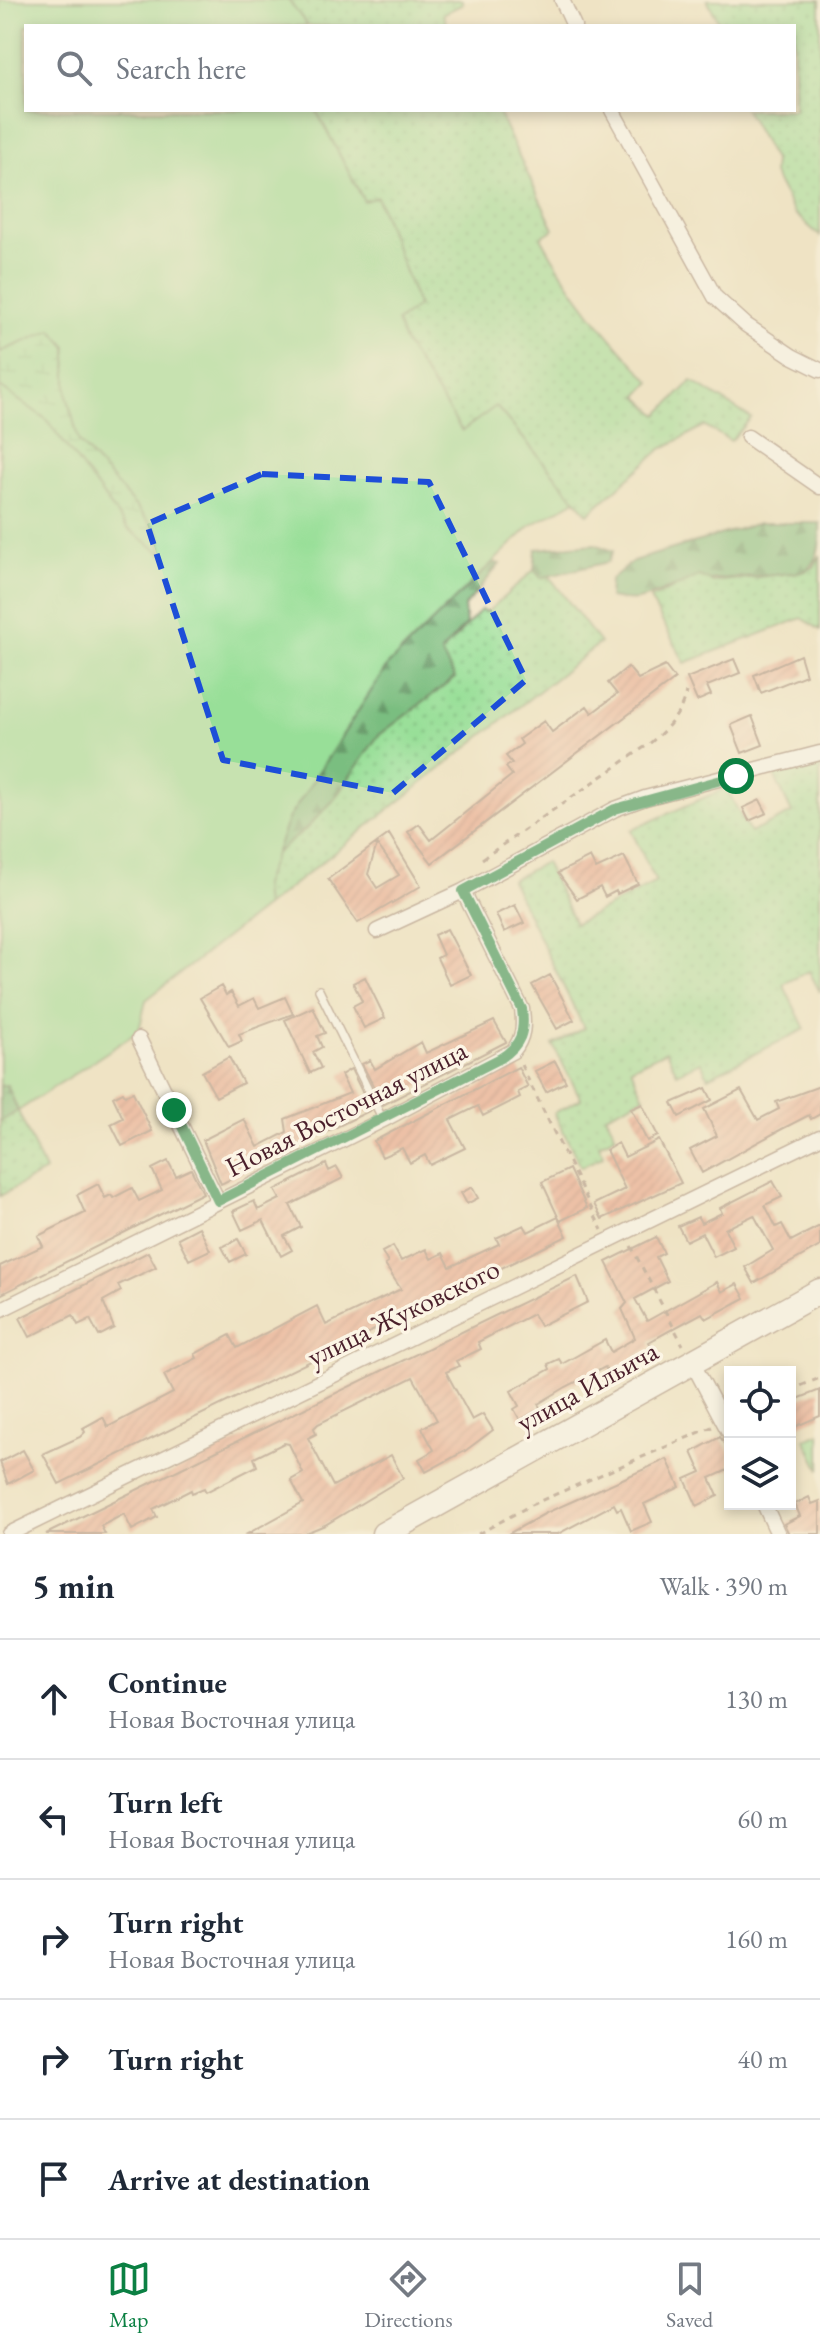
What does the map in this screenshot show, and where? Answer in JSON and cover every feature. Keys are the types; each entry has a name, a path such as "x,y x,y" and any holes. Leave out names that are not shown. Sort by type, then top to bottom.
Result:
{"main road":[{"name":"улица Ильича","path":"384,1534 820,1291"}],"street":[{"path":"562,0 573,24"},
{"path":"613,112 715,297 746,325 792,356 820,370"},
{"path":"748,437 820,487"},
{"path":"377,931 463,891 615,809 656,795 820,753"},
{"path":"463,891 522,1009 524,1025 520,1041 513,1051"},
{"path":"139,1039 218,1201"},
{"name":"Новая Восточная улица","path":"0,1310 383,1120 513,1051"},
{"name":"улица Жуковского","path":"9,1534 820,1137"},
{"path":"692,1362 724,1422"},
{"path":"767,1510 778,1534"}],"lane":[{"path":"319,990 383,1120"}],"path":[{"path":"482,859 649,744 668,728 683,706 686,692"},
{"path":"513,1051 607,1240"},
{"path":"623,1232 692,1362"},
{"path":"796,1388 820,1378"},
{"path":"478,1534 533,1504 724,1429"}],"highlighted area":[{"path":"262,474 429,482 526,680 393,793 223,760 147,524"}],"green space":[{"path":"0,0 288,0 306,24 24,24 24,112 317,112 364,200 376,196 418,306 397,322 462,430 495,405 576,500 530,526 388,665 263,885 265,907 146,1000 139,1031 18,1111 7,1085 0,1086"},
{"path":"288,0 462,0 463,4 443,14 446,24 306,24"},
{"path":"707,0 820,0 820,236 794,213 773,174 774,160 746,112 796,112 796,24 720,24"},
{"path":"317,112 498,112 554,229 541,237 591,313 651,382 638,396 658,415 692,381 751,418 731,441 704,426 660,450 588,514 496,406 462,431 404,342 397,322 418,306 377,197 364,201"},
{"path":"52,330 67,347 67,395 79,442 158,532 163,554 127,528 46,419 0,387 0,352"},
{"path":"759,523 820,523 819,545 809,568 803,572 703,581 638,600 609,598 610,580 633,561"},
{"path":"595,544 613,551 608,562 541,578 534,570 536,549"},
{"path":"820,555 820,630 802,618 685,663 650,599 699,576 713,582 803,572 814,567"},
{"path":"493,562 500,564 464,607 466,624 441,652 455,678 379,736 333,801 305,830 275,854 288,819 388,665"},
{"path":"534,570 541,578 549,576 600,643 265,907 263,885 275,854 305,830 333,801 378,736 455,678 441,653 481,610 487,612"},
{"path":"820,764 820,992 809,971 783,984 805,1029 708,1077 701,1062 677,1073 666,1051 631,1068 644,1097 606,1115 616,1136 599,1144 604,1156 581,1167 554,1113 581,1099 553,1045 584,1028 511,880 545,862 575,924 656,882 631,830 726,788 750,833 792,813 773,773"},
{"path":"7,1085 18,1111 0,1122 0,1086"},
{"path":"18,1111 45,1171 0,1196 0,1122"},
{"path":"820,1433 820,1470 805,1439"}],"building":[{"path":"800,655 806,675 761,693 754,675"},
{"path":"734,659 740,673 707,686 711,695 697,701 687,678"},
{"path":"665,666 675,679 432,863 408,832 419,824 431,840 512,775 506,767 512,763 506,756 522,744 519,739 544,721 552,732 587,706 592,713 617,694 608,683 628,667 638,679"},
{"path":"752,716 763,745 742,753 731,725"},
{"path":"760,800 767,813 749,821 743,808"},
{"path":"389,834 421,886 358,923 328,879","holes":["377,844 399,875 377,888 368,874"]},
{"path":"624,856 638,884 617,894 616,891 605,897 600,887 577,899 558,873 590,857 596,869"},
{"path":"515,905 524,923 504,932 496,914"},
{"path":"447,929 471,975 450,985 437,958 443,955 434,935"},
{"path":"550,975 574,1020 557,1029 532,985"},
{"path":"365,977 385,1018 364,1028 353,1006 362,1001 353,983"},
{"path":"221,986 226,995 231,992 239,1006 254,998 259,1008 285,997 293,1014 239,1034 242,1041 229,1047 200,998"},
{"path":"313,1007 325,1033 317,1036 322,1047 313,1052 321,1068 310,1073 285,1020"},
{"path":"494,1021 506,1042 383,1105 362,1064 370,1060 375,1069 421,1042 426,1053"},
{"path":"229,1057 243,1083 216,1097 202,1072"},
{"path":"555,1061 566,1082 546,1092 535,1071"},
{"path":"518,1067 528,1087 518,1092 520,1097 483,1116 478,1106 450,1120 465,1148 430,1165 425,1155 410,1163 402,1148 382,1157 374,1141"},
{"path":"351,1069 371,1110 221,1184 203,1140 244,1119 258,1147 287,1132 285,1119 350,1093 341,1075"},
{"path":"820,1086 820,1114 811,1119 809,1115 702,1173 690,1150 717,1136 704,1109 741,1090 758,1120 779,1109 776,1102"},
{"path":"706,1088 712,1100 679,1117 672,1103"},
{"path":"123,1092 125,1095 133,1092 152,1131 122,1146 111,1124 123,1118 113,1097"},
{"path":"642,1104 658,1136 647,1141 631,1109"},
{"path":"659,1140 681,1183 602,1219 594,1204 625,1189 606,1150 618,1143 625,1157"},
{"path":"168,1161 176,1176 191,1169 203,1193 0,1295 0,1266 43,1246 38,1236 85,1213 77,1195 98,1184 105,1198 111,1195 113,1198 132,1188 139,1201 162,1190 152,1169"},
{"path":"326,1164 329,1171 337,1167 343,1178 290,1205 301,1227 284,1236 292,1250 281,1256 263,1220 242,1230 233,1211 254,1201 258,1210 280,1199 275,1190"},
{"path":"569,1169 587,1208 560,1221 542,1182"},
{"path":"773,1181 782,1197 765,1205 776,1227 782,1224 791,1241 820,1226 820,1246 754,1283 745,1267 773,1250 754,1215 725,1229 734,1247 714,1257 702,1233 686,1241 678,1226 698,1217 701,1223 722,1213 720,1208"},
{"path":"472,1187 478,1198 467,1204 461,1193"},
{"path":"558,1217 567,1236 59,1484 43,1454 80,1437 85,1432 83,1428 103,1417 108,1427 173,1393 164,1375 197,1358 195,1354 230,1335 237,1348 317,1306 326,1325 401,1289 385,1265 388,1263 382,1252 393,1246 401,1261 426,1249 431,1259 443,1253 450,1267 499,1244 496,1238 524,1225 528,1232"},
{"path":"199,1227 210,1250 189,1260 178,1238"},
{"path":"656,1237 664,1253 656,1257 668,1281 635,1299 647,1321 717,1282 722,1292 737,1284 745,1298 706,1319 702,1313 649,1342 652,1347 608,1372 605,1367 566,1387 538,1404 541,1409 520,1420 514,1409 519,1406 511,1391 550,1369 548,1364 559,1359 562,1364 605,1340 611,1352 635,1338 622,1309 627,1303 606,1262"},
{"path":"238,1239 246,1254 230,1262 222,1247"},
{"path":"148,1252 156,1267 118,1285 121,1291 103,1301 114,1328 99,1336 90,1319 78,1325 73,1315 30,1337 20,1318"},
{"path":"577,1276 588,1302 540,1326 533,1314 478,1342 481,1349 456,1361 459,1366 446,1372 472,1420 483,1414 493,1430 465,1451 426,1472 419,1459 434,1450 422,1428 437,1420 413,1377 318,1424 314,1428 316,1434 308,1438 333,1486 391,1455 403,1478 325,1525 303,1534 247,1534 303,1503 291,1480 303,1473 289,1444 284,1443 254,1458 257,1466 206,1492 204,1488 192,1493 191,1490 153,1509 157,1517 132,1530 124,1514 101,1526 105,1534 46,1534"},
{"path":"820,1390 820,1416 796,1426 796,1400"},
{"path":"720,1437 724,1443 724,1472 710,1478 718,1496 697,1506 685,1479 701,1472 692,1452"},
{"path":"23,1450 34,1470 8,1484 0,1462"},
{"path":"667,1459 680,1487 644,1504 652,1522 631,1531 621,1508 617,1510 614,1504 558,1534 508,1534 546,1513"},
{"path":"809,1497 812,1504 820,1501 820,1534 789,1534 784,1524 800,1516 796,1504"}],"route":[{"path":"174,1110 218,1201 383,1120 513,1051 520,1041 524,1025 522,1009 463,891 615,809 678,789 736,776"}]}
